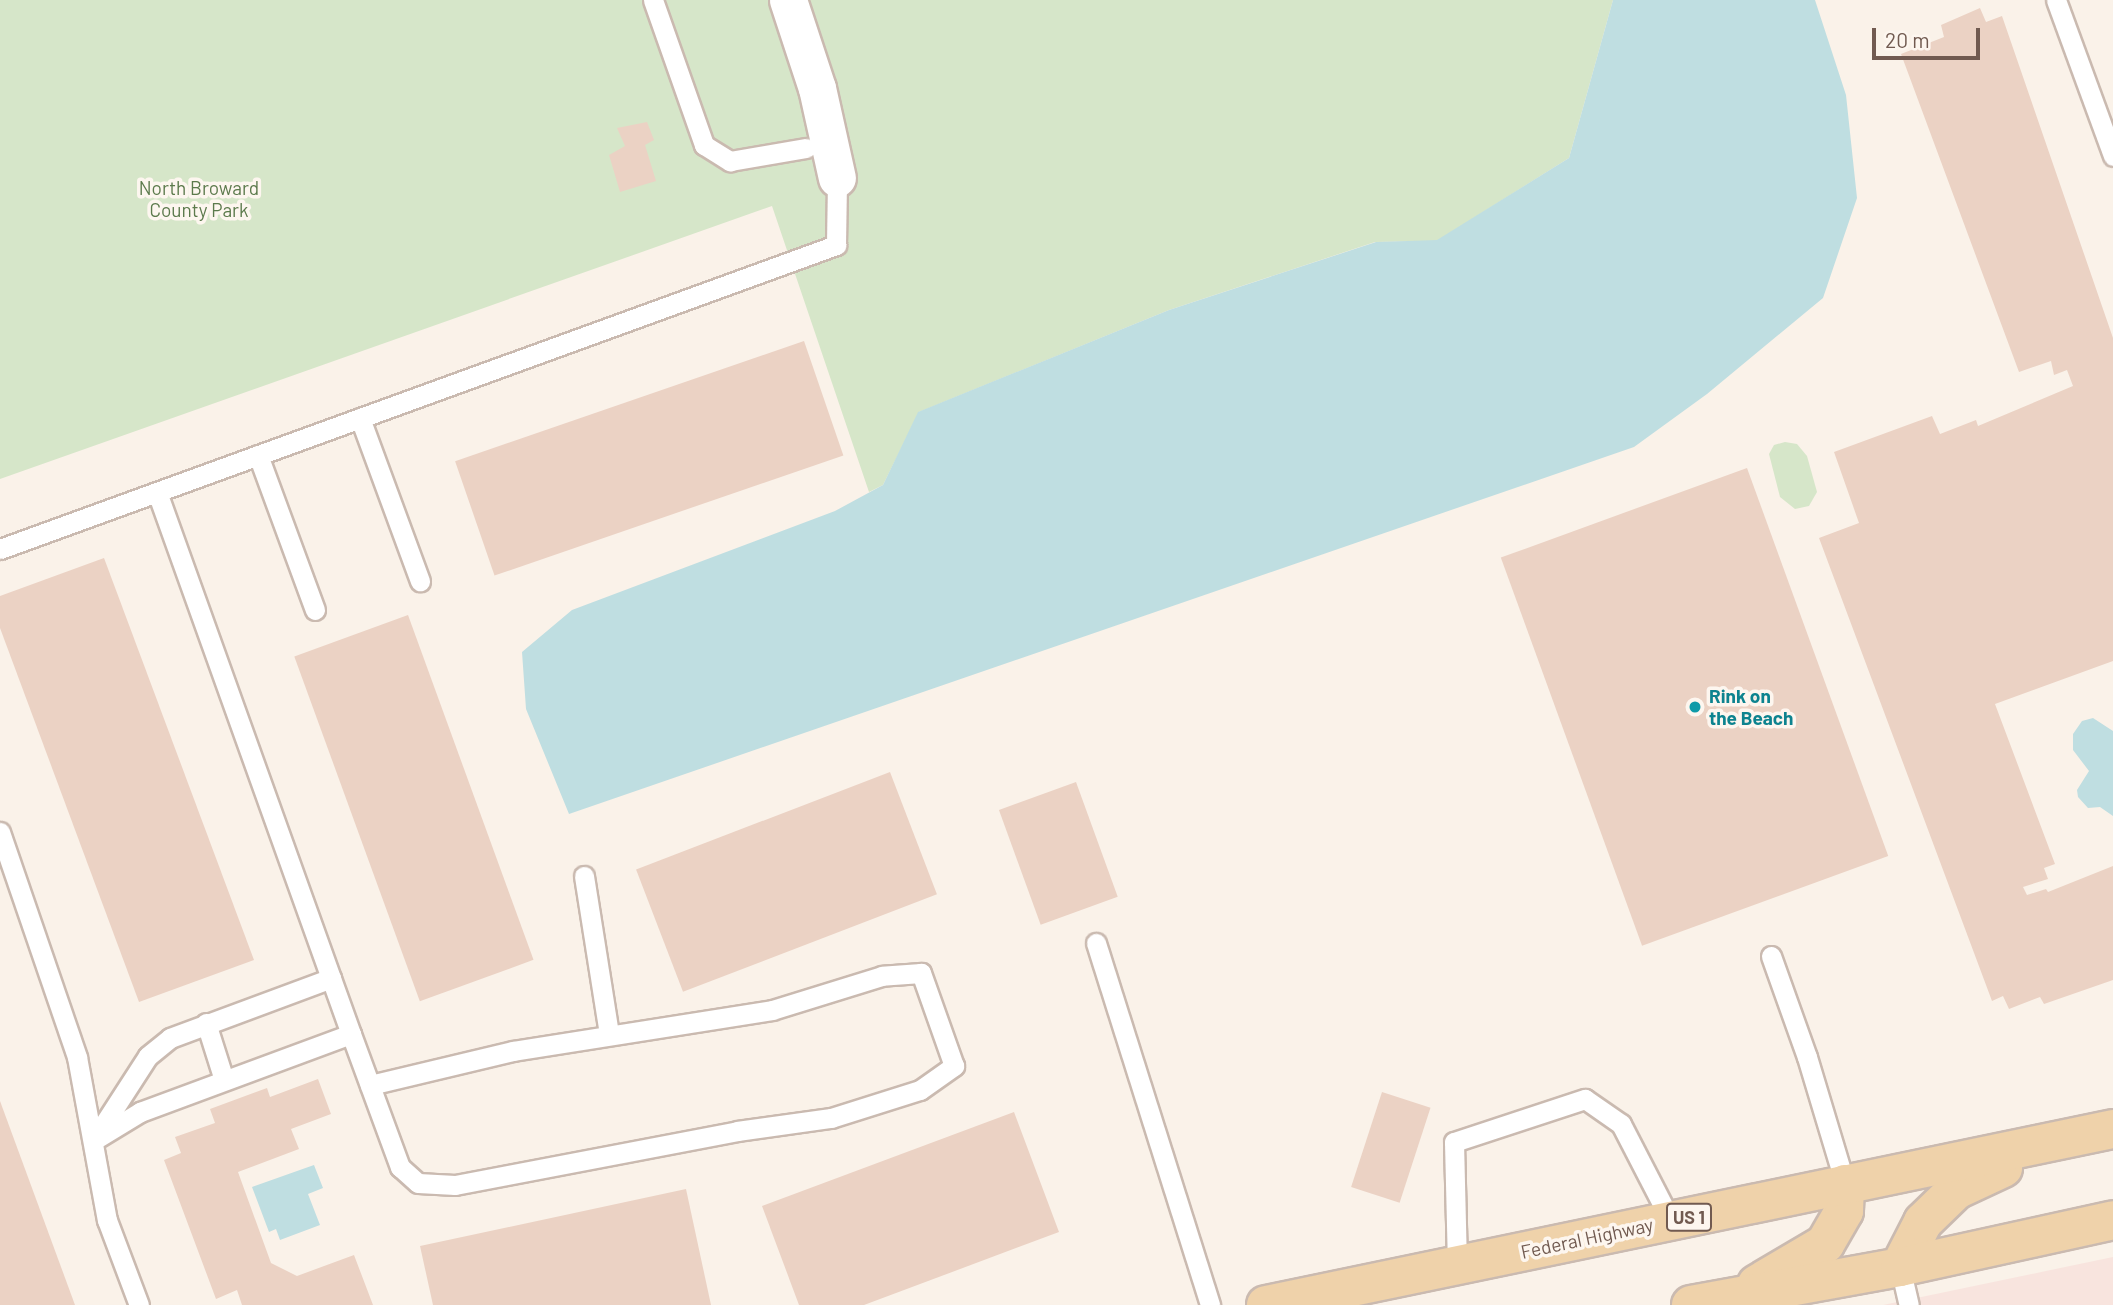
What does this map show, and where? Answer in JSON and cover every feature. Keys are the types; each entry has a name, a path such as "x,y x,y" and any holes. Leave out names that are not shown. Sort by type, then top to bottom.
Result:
{"main road":[{"name":"Federal Highway","path":"1266,1305 2113,1129"},
{"path":"1900,1267 1923,1222 1956,1189 2066,1139"},
{"path":"1737,1296 1825,1244 1844,1211 1845,1184"},
{"path":"1692,1305 1900,1267 2113,1220"}],"street":[{"path":"788,0 825,162"}],"lane":[{"path":"0,549 836,244 825,162 730,160 704,145 653,0"},
{"path":"2056,0 2113,156"},
{"path":"360,418 420,581"},
{"path":"258,455 315,610"},
{"path":"157,492 351,1034 400,1167 418,1183 455,1185 843,1115 920,1090 954,1066 921,973 882,976 772,1010 609,1033 418,1070 370,1085"},
{"path":"0,832 81,1080 107,1220 139,1305"},
{"path":"584,876 609,1033"},
{"path":"1096,943 1188,1224 1210,1305"},
{"path":"1770,956 1807,1057 1845,1184"},
{"path":"93,1141 148,1056 170,1038 331,978"},
{"path":"206,1023 224,1080"},
{"path":"93,1141 140,1112 351,1034"},
{"path":"1457,1265 1454,1142 1585,1099 1621,1124 1671,1221"},
{"path":"1900,1267 1909,1305"}],"shaded area":[{"path":"2113,1257 2113,1305 1883,1305"}],"green space":[{"name":"North Broward County Park","path":"0,0 1613,0 1569,158 1437,241 1375,242 1169,310 919,412 883,485 869,492 772,206 0,479"},
{"path":"1785,442 1797,444 1807,456 1817,492 1809,506 1795,509 1780,497 1769,454 1774,445"}],"water":[{"path":"1613,0 1815,0 1846,95 1857,198 1823,298 1707,394 1634,447 569,814 526,709 522,652 572,610 835,511 883,485 918,412 1169,310 1376,242 1437,240 1569,158"},
{"path":"2093,718 2113,731 2113,816 2100,807 2088,808 2078,797 2077,790 2089,771 2073,750 2073,734 2082,721"},
{"path":"314,1165 323,1188 308,1194 320,1225 280,1240 276,1229 269,1232 252,1187"}],"building":[{"path":"1980,8 1986,22 2002,16 2113,338 2113,661 1995,704 2055,864 2044,868 2048,879 2023,887 2027,895 2046,889 2048,892 2113,866 2113,980 2044,1004 2040,997 2009,1009 2003,996 1992,1001 1819,538 1859,523 1834,452 1932,416 1940,434 1976,420 1978,426 2073,386 2067,370 2054,375 2051,361 2019,372 1901,54 1944,37 1941,25"},
{"path":"647,122 654,140 645,145 656,181 620,192 609,155 625,146 617,128"},
{"path":"804,341 843,455 494,576 455,461"},
{"name":"Rink on the Beach","path":"1747,468 1888,856 1642,946 1501,558"},
{"path":"104,558 254,960 139,1002 0,628 0,596"},
{"path":"408,615 534,960 420,1001 294,656"},
{"path":"890,772 937,894 683,992 636,869"},
{"path":"1076,782 1118,897 1041,925 999,810"},
{"path":"318,1079 331,1114 291,1129 299,1149 238,1172 271,1263 297,1276 354,1255 373,1305 242,1305 237,1290 216,1299 164,1160 181,1153 175,1137 215,1123 210,1109 267,1088 270,1097"},
{"path":"1382,1092 1431,1108 1400,1203 1351,1187"},
{"path":"0,1101 75,1305 0,1305"},
{"path":"1014,1112 1059,1232 864,1305 799,1305 762,1206"},
{"path":"686,1189 711,1305 433,1305 420,1246"}],"place":[{"name":"Rink on the Beach","path":"1695,707"}]}
